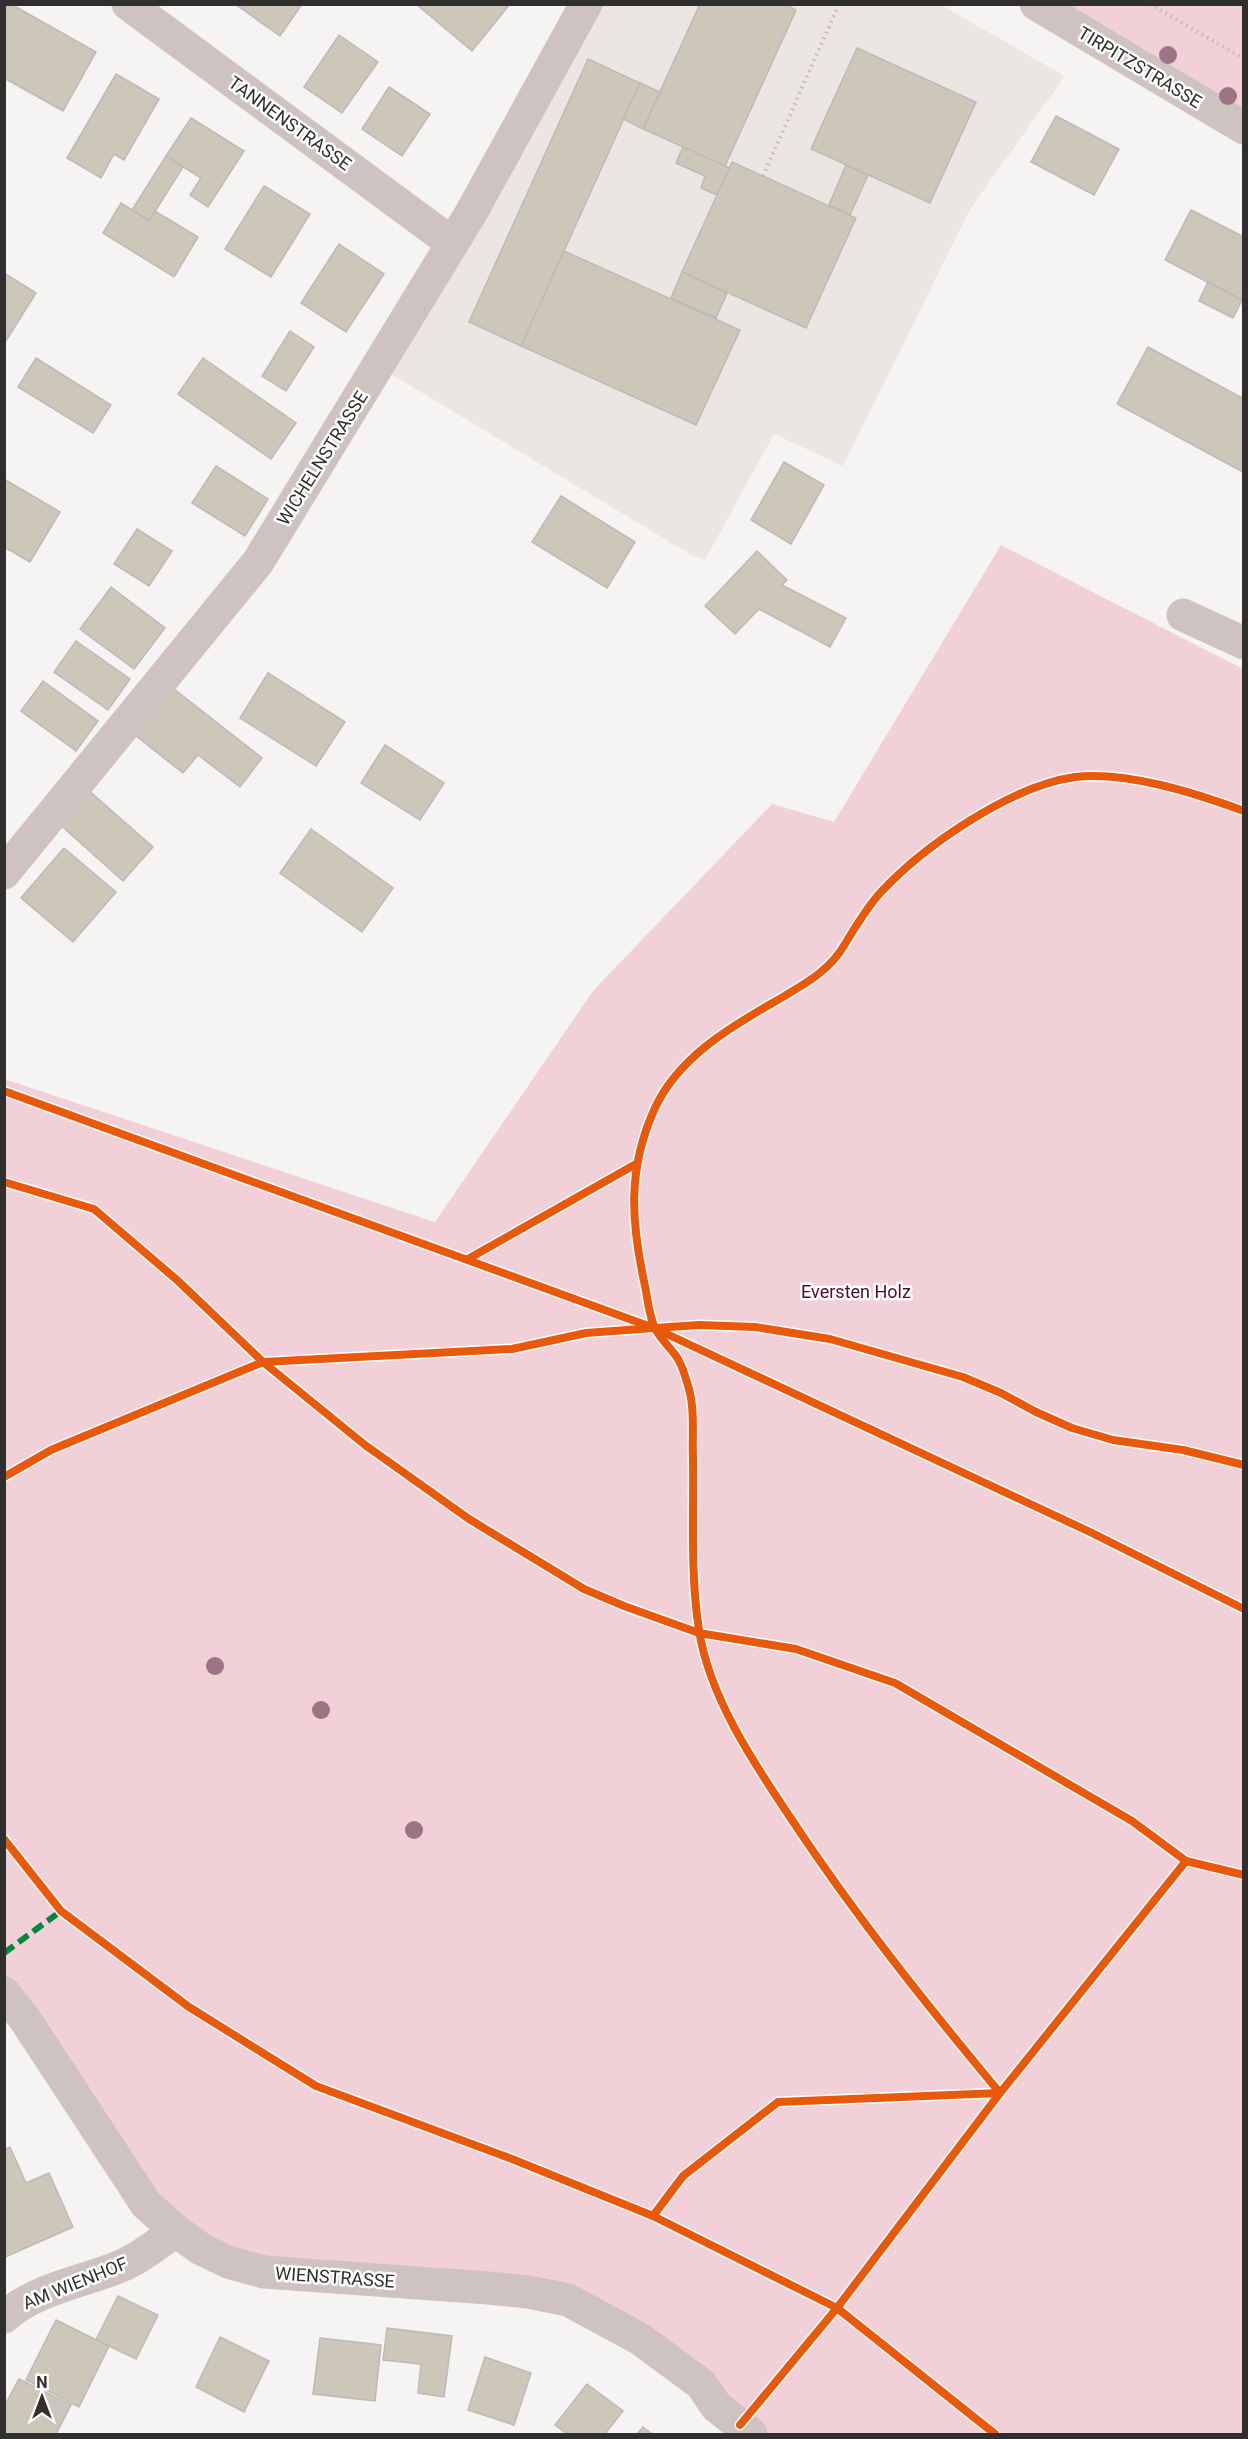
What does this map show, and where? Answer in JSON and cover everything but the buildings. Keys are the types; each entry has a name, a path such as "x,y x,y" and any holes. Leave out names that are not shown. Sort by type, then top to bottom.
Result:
{"street":[{"name":"TANNENSTRASSE","path":"128,4 452,243"},
{"name":"WICHELNSTRASSE","path":"4,873 258,562 395,341 471,213 586,4"},
{"name":"TIRPITZSTRASSE","path":"1036,4 1244,128"},
{"path":"1183,615 1244,643"},
{"name":"WIENSTRASSE","path":"4,1993 24,2018 146,2204 201,2248 228,2262 264,2272 488,2288 528,2292 568,2300 640,2339 700,2384 716,2406 751,2434"},
{"name":"AM WIENHOF","path":"4,2317 15,2308 41,2294 119,2267 143,2254 176,2230"}],"path":[{"path":"763,176 839,4"},
{"path":"1150,4 1244,59"}],"shaded area":[{"path":"586,5 941,5 1065,76 970,209 843,466 774,434 705,560 693,556 379,367"}],"green space":[{"path":"1036,5 1243,5 1243,128"},
{"name":"Eversten Holz","path":"1001,545 1243,669 1243,2434 751,2434 611,2322 201,2249 5,1993 4,1079 435,1222 593,991 772,804 834,822"}],"marked path":[{"path":"4,1953 61,1911"}],"cycle path":[{"path":"740,2425 837,2308 1000,2093 891,1958 839,1889 776,1796 734,1728 712,1679 699,1630 694,1587 692,1401 680,1363 658,1334 652,1320 637,1240 634,1196 636,1174 646,1131 665,1090 691,1059 724,1033 823,970 839,954 871,904 899,874 945,837 997,805 1050,783 1075,777 1095,776 1116,777 1161,785 1244,811"},
{"path":"4,1091 654,1328 1090,1532 1244,1609"},
{"path":"468,1259 636,1164"},
{"path":"4,1182 94,1209 177,1280 263,1362 512,1349 586,1333 654,1328 699,1325 755,1327 830,1339 963,1377 1072,1428 1113,1440 1183,1450 1244,1465"},
{"path":"4,1477 51,1450 263,1362 365,1445 469,1519 584,1589 699,1633 796,1649 895,1683 1132,1821 1186,1861"},
{"path":"4,1839 61,1911 189,2007 316,2086 512,2159 653,2216 837,2308 995,2434"},
{"path":"653,2216 683,2176 778,2102 1000,2093 1186,1861 1244,1875"}]}
